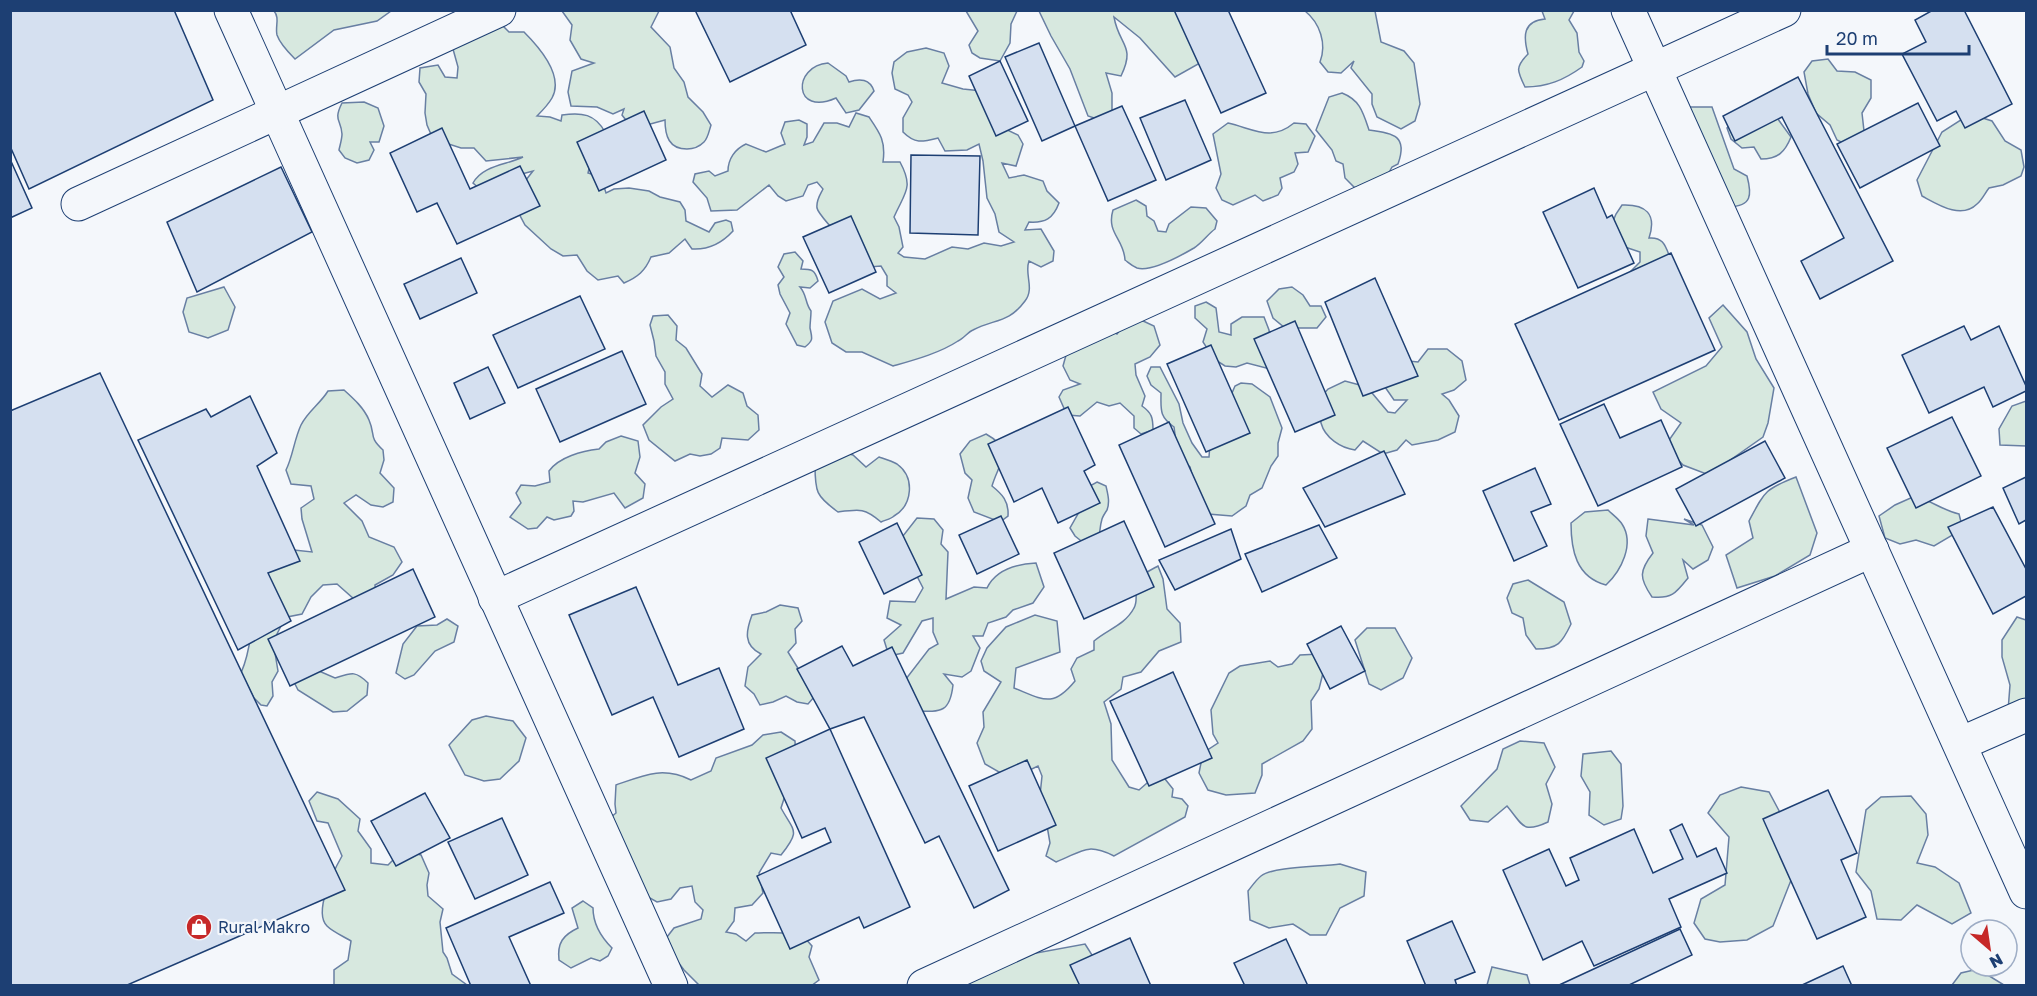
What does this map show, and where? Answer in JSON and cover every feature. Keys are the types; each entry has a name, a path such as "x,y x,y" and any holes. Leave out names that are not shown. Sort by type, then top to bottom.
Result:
{"street":[{"path":"231,10 671,986"},
{"path":"78,204 499,10"},
{"path":"1628,10 2026,892"},
{"path":"495,598 1784,10"},
{"path":"924,986 1872,550"},
{"path":"1960,744 2026,715"}],"shaded area":[{"path":"274,11 391,11 377,21 334,30 295,59 278,38 277,16"},
{"path":"562,11 659,11 651,27 670,47 674,68 684,82 688,97 703,112 711,125 704,142 694,148 676,147 669,140 665,120 643,126 629,124 622,115 624,109 613,114 597,107 571,106 568,92 572,71 594,63 581,59 570,40 572,25"},
{"path":"966,11 1017,11 1011,24 1010,43 1000,61 980,58 972,53 969,45 978,31"},
{"path":"1039,11 1192,11 1209,58 1175,77 1140,38 1114,17 1127,51 1127,58 1121,76 1106,73 1112,93 1112,110 1103,121 1088,116 1070,69"},
{"path":"1305,11 1375,11 1381,42 1404,51 1414,63 1420,104 1415,121 1401,129 1377,117 1372,104 1372,94 1351,68 1354,61 1341,73 1328,72 1320,62 1323,48 1321,34 1315,22"},
{"path":"1542,11 1574,11 1569,20 1577,33 1579,52 1584,61 1582,67 1569,76 1541,86 1525,87 1520,77 1519,66 1528,54 1525,41 1526,30 1532,23 1545,19"},
{"path":"499,22 509,32 524,32 543,54 552,71 555,89 552,98 537,116 561,121 562,115 582,114 597,121 605,132 591,160 588,173 601,177 606,193 614,189 629,188 649,191 660,197 680,202 685,210 686,221 709,232 715,223 726,220 731,222 733,231 719,242 704,248 692,249 685,239 669,253 651,257 640,273 624,283 618,276 598,280 587,271 577,255 563,256 551,249 525,225 516,208 518,190 533,171 481,190 473,183 483,172 523,157 486,161 474,148 461,148 433,139 425,113 426,94 419,82 420,68 438,65 445,77 457,78 458,67 453,49"},
{"path":"926,48 944,53 949,66 942,83 982,91 1003,128 1018,135 1023,144 1016,166 1002,163 1009,178 1024,175 1043,181 1047,191 1059,203 1048,219 1029,222 1025,230 1041,229 1054,251 1053,261 1041,267 1029,261 1028,296 1019,308 1007,317 981,326 960,340 927,356 893,366 862,352 846,352 832,343 825,322 833,301 862,289 880,299 896,293 887,286 887,276 881,266 869,267 819,213 817,202 823,189 817,182 808,185 803,196 786,201 778,196 769,185 737,210 711,211 707,198 693,182 695,174 709,171 715,176 728,171 733,155 746,144 766,152 785,144 781,133 785,122 799,120 807,124 807,137 804,145 813,142 824,123 837,123 849,127 856,113 869,117 879,133 884,148 883,162 900,162 907,178 906,190 894,217 899,227 903,247 898,253 904,257 925,259 952,247 968,249 984,243 1001,246 1014,242 999,232 995,214 987,198 979,144 967,150 945,151 938,138 919,141 911,139 903,132 903,118 912,102 908,95 895,89 892,73 894,62 907,52"},
{"path":"1828,59 1837,71 1855,72 1871,80 1871,98 1862,113 1864,131 1847,145 1837,140 1830,125 1816,113 1808,94 1804,72 1812,61"},
{"path":"828,63 846,76 849,82 864,80 872,87 874,91 859,110 846,113 836,98 822,102 812,101 805,96 802,89 803,80 808,72 816,66"},
{"path":"1342,93 1357,103 1363,112 1369,130 1392,135 1400,142 1401,147 1398,164 1392,167 1386,178 1357,190 1345,178 1343,164 1336,161 1332,150 1316,130 1329,97"},
{"path":"364,102 378,108 384,126 379,142 370,142 374,150 369,160 357,163 345,158 339,150 342,134 338,113 342,103"},
{"path":"1687,107 1712,107 1734,169 1747,176 1750,194 1746,202 1729,207"},
{"path":"1970,114 1992,121 2005,141 2021,150 2024,167 2021,176 2003,185 1989,188 1971,209 1957,211 1922,196 1917,180 1942,132"},
{"path":"1775,115 1791,137 1783,151 1776,156 1761,159 1754,147 1742,148 1731,139 1727,128 1738,118"},
{"path":"1228,123 1270,133 1286,129 1294,123 1306,124 1315,136 1308,152 1295,153 1298,164 1294,172 1280,178 1282,188 1278,195 1263,201 1255,195 1233,205 1222,200 1216,188 1221,174 1213,134"},
{"path":"1136,200 1146,206 1147,216 1154,221 1158,231 1166,232 1169,224 1191,207 1206,208 1217,221 1215,229 1197,246 1174,258 1150,268 1137,268 1125,260 1122,247 1113,230 1111,218 1113,210"},
{"path":"1622,205 1637,206 1648,212 1652,223 1649,238 1662,242 1669,255 1630,272 1640,262 1640,252 1625,247 1611,226"},
{"path":"795,252 803,261 801,269 812,271 816,274 818,281 810,288 800,287 811,311 812,339 805,347 797,345 786,324 790,313 778,285 784,277 778,267 784,254"},
{"path":"224,287 235,307 228,330 208,338 189,332 183,312 187,298"},
{"path":"1292,287 1303,295 1310,306 1321,306 1326,317 1317,328 1285,328 1273,318 1267,301 1279,289"},
{"path":"1206,302 1216,308 1219,332 1231,335 1231,324 1242,317 1264,317 1269,330 1274,370 1247,363 1236,367 1225,366 1214,359 1203,342 1207,329 1195,318 1195,306"},
{"path":"1723,305 1747,332 1756,359 1774,388 1768,423 1763,437 1709,475 1683,465 1665,446 1681,423 1661,409 1653,392 1706,366 1722,347 1709,318"},
{"path":"668,315 677,326 676,340 686,348 702,374 700,386 712,397 728,385 743,393 747,406 758,415 759,430 748,440 722,438 720,448 711,454 700,456 690,454 675,461 649,440 643,425 661,407 673,399 665,384 665,372 656,356 650,325 653,316"},
{"path":"1141,320 1154,326 1160,345 1150,357 1135,364 1136,375 1145,396 1142,406 1151,416 1153,430 1141,434 1134,428 1134,416 1120,403 1109,406 1097,402 1080,416 1067,415 1059,397 1063,390 1080,384 1070,380 1063,366 1068,348 1108,329 1117,334 1126,322"},
{"path":"1428,349 1447,349 1462,361 1466,380 1454,390 1442,394 1449,400 1459,416 1455,432 1438,440 1412,445 1406,440 1397,450 1383,454 1363,441 1355,450 1344,447 1326,433 1320,420 1320,398 1328,389 1345,381 1367,387 1388,412 1395,413 1407,400 1394,400 1385,387 1390,359 1418,362"},
{"path":"1151,367 1160,367 1179,404 1183,423 1192,443 1202,457 1209,457 1210,444 1235,386 1241,383 1252,384 1270,397 1282,428 1278,443 1278,456 1262,488 1250,495 1246,506 1232,516 1208,514 1194,483 1190,467 1178,457 1174,427 1162,412 1161,393 1151,385 1147,376"},
{"path":"344,390 367,416 374,439 383,450 384,460 380,473 394,488 393,502 383,507 371,505 356,495 344,503 362,521 369,537 394,547 402,562 393,575 375,585 376,599 363,607 337,584 323,585 311,597 302,614 277,619 282,624 277,634 275,653 278,671 272,682 273,696 267,706 261,705 254,698 241,673 250,638 254,575 294,550 312,552 301,508 314,499 311,486 291,484 286,470 301,425 307,416 328,391"},
{"path":"2026,401 2026,446 2000,445 1999,429 2012,406"},
{"path":"986,434 995,440 1002,451 1001,463 992,486 1002,495 1007,506 1008,516 1000,522 974,512 968,498 972,480 965,473 960,454 970,441"},
{"path":"621,436 638,441 640,457 635,473 645,484 643,498 625,508 614,493 583,502 573,501 574,511 571,516 554,520 547,517 537,528 528,529 510,517 521,503 516,493 521,485 535,486 550,482 549,471 565,458 599,449 606,442"},
{"path":"835,450 853,455 866,467 879,457 897,464 907,476 909,483 908,498 900,511 881,522 871,514 862,511 838,512 825,502 816,488 815,465"},
{"path":"1796,477 1817,533 1810,555 1775,576 1737,588 1726,555 1753,538 1749,521 1767,492"},
{"path":"1097,482 1106,486 1108,507 1102,519 1098,537 1085,544 1075,536 1070,528 1083,505 1088,487"},
{"path":"1915,496 1959,514 1962,526 1934,546 1916,540 1900,544 1885,538 1879,516 1895,505"},
{"path":"1608,510 1622,524 1626,532 1627,548 1621,565 1606,585 1588,576 1577,561 1572,543 1571,523 1585,512"},
{"path":"917,518 934,519 943,530 941,544 948,552 946,599 974,587 987,588 996,576 1014,566 1036,563 1044,587 1033,603 1013,610 1006,617 988,623 983,636 973,636 980,648 971,671 962,677 944,674 953,685 950,701 943,708 932,711 916,711 899,688 929,649 938,644 933,632 933,618 922,621 903,653 889,656 884,640 901,625 887,618 890,601 915,602 923,588 899,541"},
{"path":"1648,519 1694,525 1684,519 1702,525 1713,547 1708,560 1693,569 1683,560 1688,578 1677,591 1669,596 1652,597 1643,579 1643,570 1653,553 1646,536"},
{"path":"1158,566 1163,579 1167,609 1180,623 1181,642 1159,651 1141,672 1123,677 1121,689 1104,702 1111,724 1112,760 1129,787 1139,790 1154,777 1165,779 1173,789 1172,797 1182,799 1188,806 1185,817 1114,856 1090,849 1056,862 1046,856 1050,843 1046,820 1039,805 1042,776 1038,766 1011,779 985,764 977,743 984,727 983,712 1001,682 984,671 981,661 987,648 1006,627 1035,615 1057,621 1060,652 1016,668 1014,688 1041,698 1048,699 1060,695 1075,681 1071,669 1077,658 1094,650 1094,641 1121,623 1130,614 1136,604 1136,588 1139,579"},
{"path":"1528,580 1564,602 1571,624 1562,640 1549,648 1536,649 1526,635 1523,618 1512,613 1507,598 1513,584"},
{"path":"780,605 798,608 802,621 795,629 796,643 788,652 815,696 808,704 797,702 786,696 760,705 754,694 745,686 748,667 761,654 749,642 748,627 752,615 766,612"},
{"path":"2017,617 2026,620 2026,729 2008,711 2010,685 2002,657 2002,640"},
{"path":"447,619 458,626 454,642 435,651 414,675 405,679 396,673 403,644 417,626 437,625"},
{"path":"1367,628 1395,628 1412,658 1403,678 1381,690 1369,684 1355,640"},
{"path":"1320,654 1325,665 1319,689 1311,701 1312,729 1303,741 1262,764 1262,775 1255,793 1226,795 1208,790 1199,773 1203,753 1218,743 1213,734 1211,710 1229,673 1240,666 1270,661 1278,667 1292,664 1300,655"},
{"path":"312,668 335,678 356,674 368,683 367,695 347,711 333,712 298,690 291,676"},
{"path":"486,716 513,721 526,738 519,761 500,779 484,781 465,775 449,745 472,720"},
{"path":"781,732 795,741 796,762 781,808 792,827 793,835 781,855 771,853 759,873 763,893 752,905 735,908 734,921 726,932 736,934 746,941 755,933 786,933 801,937 812,946 809,957 819,980 811,986 699,985 672,954 667,937 674,928 701,919 703,910 695,902 692,886 680,888 671,899 657,902 648,897 610,818 616,813 616,785 645,775 662,773 671,773 691,780 711,771 716,758 752,745 763,735"},
{"path":"1520,741 1544,743 1555,767 1546,784 1552,804 1548,822 1533,827 1524,826 1507,806 1488,822 1470,820 1461,806 1497,769 1503,749"},
{"path":"1611,751 1621,764 1623,806 1621,819 1604,825 1589,815 1590,792 1581,776 1583,754"},
{"path":"1741,787 1769,792 1791,833 1797,865 1773,926 1747,940 1720,942 1705,939 1694,923 1701,899 1725,885 1729,837 1708,813 1720,795"},
{"path":"317,792 338,799 360,819 358,831 371,849 371,863 388,865 403,850 421,855 429,873 428,896 443,909 440,922 443,952 452,974 467,985 334,985 334,970 348,960 351,941 329,928 323,920 323,901 342,856 328,823 317,821 309,801"},
{"path":"1911,796 1926,814 1928,835 1917,863 1935,867 1959,883 1971,913 1952,924 1917,905 1901,920 1877,919 1871,891 1856,872 1866,810 1881,797"},
{"path":"1340,864 1366,872 1364,896 1340,908 1326,935 1310,935 1293,924 1269,928 1250,920 1248,891 1261,876 1276,870"},
{"path":"583,901 593,908 598,930 612,948 608,956 600,961 591,958 571,968 559,960 559,949 562,940 578,928 572,908"},
{"path":"1085,944 1099,966 1078,985 962,986 1009,958"},
{"path":"1492,967 1527,975 1530,985 1487,985"},
{"path":"1959,976 1959,978 1993,978 2004,985 1952,985"}],"building":[{"path":"10,10 174,10 213,100 29,189 10,146"},
{"path":"695,10 790,10 806,45 730,82"},
{"path":"1174,10 1228,10 1266,93 1221,113"},
{"path":"1933,10 1964,10 2012,104 1965,128 1956,111 1937,121 1902,54 1926,42 1915,20"},
{"path":"1039,43 1075,126 1042,141 1005,57"},
{"path":"1000,61 1028,121 996,136 969,76"},
{"path":"1798,77 1893,261 1820,299 1801,261 1844,238 1782,117 1735,141 1723,116"},
{"path":"1185,100 1211,160 1166,180 1140,118"},
{"path":"1918,103 1940,146 1860,188 1837,144"},
{"path":"1122,106 1156,180 1108,201 1075,126"},
{"path":"644,111 666,160 599,191 577,142"},
{"path":"442,128 470,189 520,166 540,206 457,244 437,203 417,212 390,153"},
{"path":"911,155 980,156 978,235 910,233"},
{"path":"10,159 32,208 10,218"},
{"path":"281,167 312,232 197,292 167,222"},
{"path":"1594,188 1607,218 1612,215 1634,263 1578,288 1543,212"},
{"path":"851,216 876,272 829,293 803,237"},
{"path":"1671,253 1715,350 1559,420 1515,324"},
{"path":"461,258 477,293 420,319 404,284"},
{"path":"1375,278 1418,376 1363,396 1325,302"},
{"path":"580,296 605,349 518,388 493,335"},
{"path":"1295,321 1335,415 1295,432 1254,339"},
{"path":"1964,326 1971,340 1999,326 2026,386 2026,391 1993,407 1984,387 1929,413 1902,355"},
{"path":"1211,345 1250,433 1206,452 1167,364"},
{"path":"622,351 646,404 560,442 536,389"},
{"path":"488,367 505,403 470,419 454,383"},
{"path":"100,373 345,890 125,986 10,986 10,411"},
{"path":"250,396 277,453 257,466 300,561 268,573 291,621 238,650 138,440 206,409 211,417"},
{"path":"1604,404 1620,438 1661,420 1682,467 1598,506 1560,424"},
{"path":"1068,407 1095,465 1084,471 1100,503 1058,523 1042,488 1014,502 988,444"},
{"path":"1952,417 1981,476 1916,508 1887,448"},
{"path":"1169,422 1215,524 1165,547 1119,445"},
{"path":"1765,441 1785,478 1696,526 1676,489"},
{"path":"1384,451 1405,494 1325,527 1303,488"},
{"path":"1535,468 1551,504 1531,512 1547,546 1514,561 1483,491"},
{"path":"2026,477 2026,520 2019,524 2003,488"},
{"path":"1993,507 2026,569 2026,596 1993,614 1948,527"},
{"path":"1001,516 1019,554 977,574 959,535"},
{"path":"1124,521 1154,587 1084,619 1054,553"},
{"path":"897,523 922,575 884,594 859,542"},
{"path":"1319,525 1337,558 1262,592 1245,554"},
{"path":"1231,529 1241,559 1175,590 1159,560"},
{"path":"413,569 435,617 290,686 268,639"},
{"path":"636,587 678,685 719,668 744,729 679,757 653,697 612,715 569,615"},
{"path":"1341,626 1365,671 1330,689 1307,644"},
{"path":"842,646 853,666 892,647 1009,890 974,908 939,836 925,843 864,717 830,729 797,669"},
{"path":"1173,672 1212,758 1149,786 1110,701"},
{"path":"830,729 910,907 864,928 859,917 790,949 757,876 831,842 825,828 802,838 766,758"},
{"path":"1027,760 1056,825 998,851 969,786"},
{"path":"1828,790 1857,853 1841,860 1866,917 1817,939 1763,819"},
{"path":"425,793 450,838 396,866 371,821"},
{"path":"502,818 528,875 475,899 448,842"},
{"path":"1682,824 1697,857 1716,848 1727,873 1669,899 1681,927 1594,966 1582,941 1543,960 1503,870 1549,849 1566,886 1579,880 1570,858 1634,829 1653,873 1683,859 1670,830"},
{"path":"550,882 564,913 509,937 531,986 471,986 446,928"},
{"path":"1452,921 1475,972 1455,980 1457,986 1426,986 1407,941"},
{"path":"1680,929 1692,955 1627,986 1557,986"},
{"path":"1130,938 1151,986 1080,986 1070,965"},
{"path":"1286,939 1308,986 1245,986 1234,963"},
{"path":"1843,966 1852,986 1800,986"}],"place":[{"name":"Rural Makro","path":"199,927"}]}
